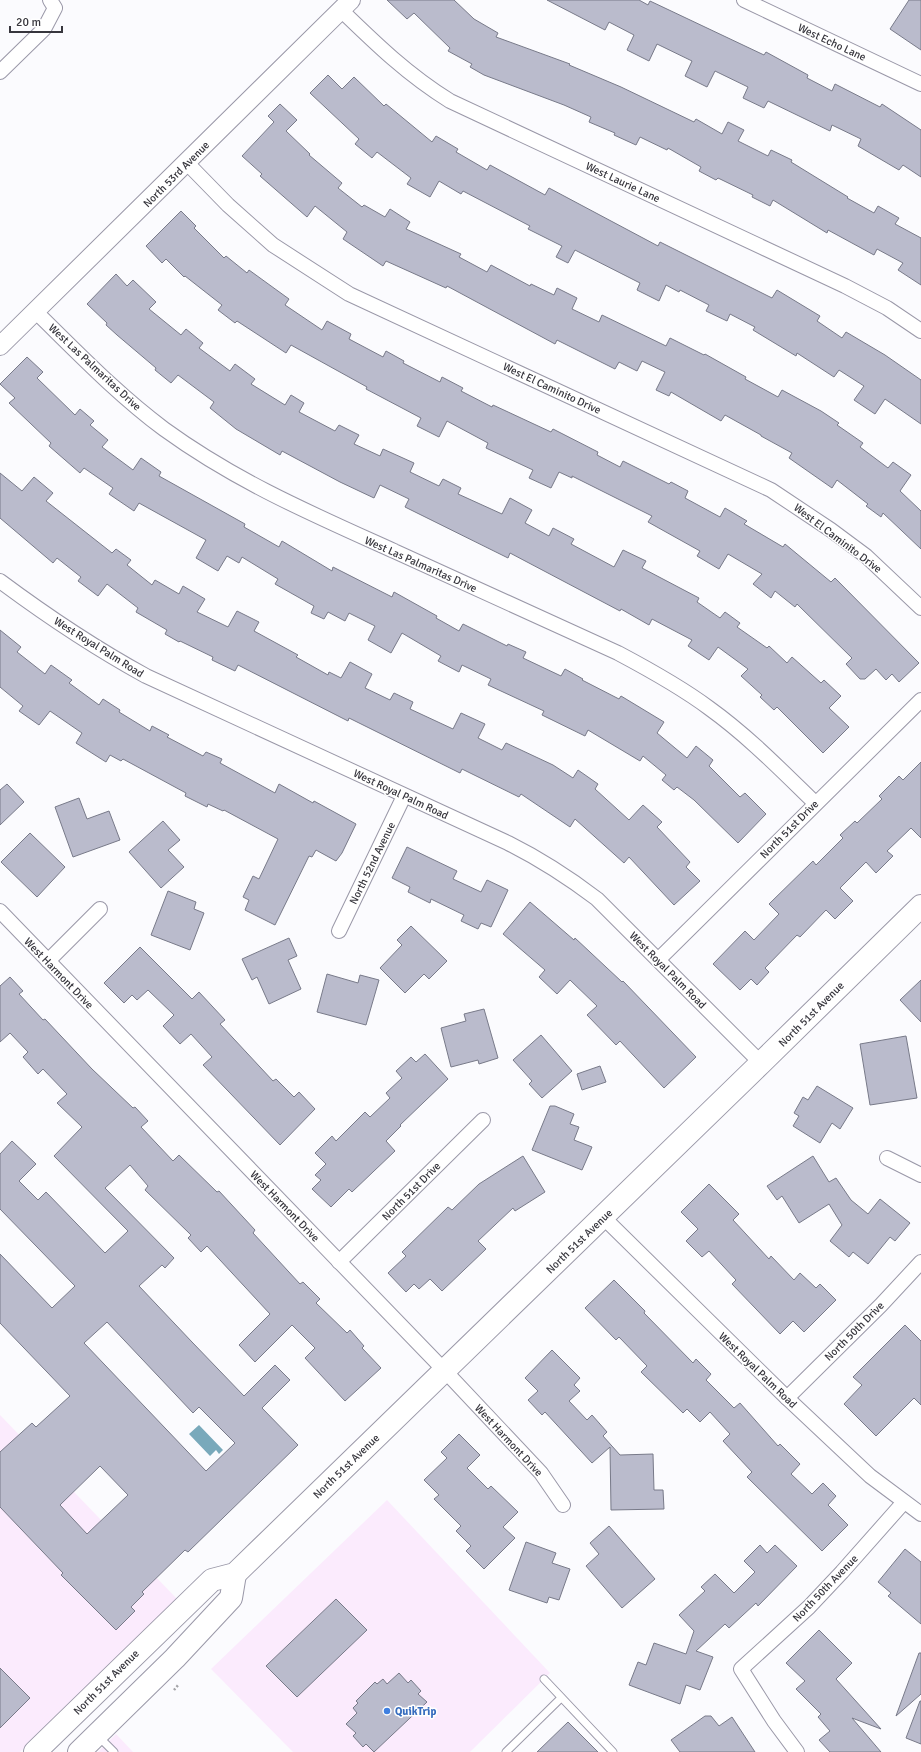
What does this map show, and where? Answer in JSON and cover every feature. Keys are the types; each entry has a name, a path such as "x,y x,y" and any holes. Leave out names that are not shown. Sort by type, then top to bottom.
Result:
{"main road":[{"name":"North 51st Avenue","path":"35,1752 212,1580 235,1574 921,906"},
{"path":"79,1752 175,1658 231,1598 235,1574"}],"street":[{"name":"West Echo Lane","path":"744,0 921,84"},
{"path":"0,72 44,30 53,4"},
{"name":"North 53rd Avenue","path":"0,346 346,5"},
{"name":"West Laurie Lane","path":"346,5 396,63 425,85 450,101 845,286 887,308 921,331"},
{"name":"West El Caminito Drive","path":"187,163 228,205 273,245 349,294 771,490 831,530 866,556 921,608"},
{"name":"West Las Palmaritas Drive","path":"35,311 134,406 226,470 286,503 618,653 650,670 714,712 760,750 815,804"},
{"name":"West Royal Palm Road","path":"0,581 34,606 100,650 146,676 508,843 536,857 566,876 596,899 761,1063"},
{"name":"North 51st Drive","path":"658,960 921,700"},
{"name":"North 52nd Avenue","path":"340,931 404,796"},
{"path":"48,961 100,909"},
{"name":"West Harmont Drive","path":"0,911 445,1371 541,1473 563,1505"},
{"name":"North 51st Drive","path":"340,1262 483,1120"},
{"path":"887,1158 921,1175"},
{"name":"West Royal Palm Road","path":"603,1217 786,1398 870,1476 921,1514"},
{"name":"North 50th Drive","path":"786,1398 881,1305 921,1262"},
{"name":"North 50th Avenue","path":"797,1752 774,1721 741,1669 808,1607 842,1572 904,1502"}],"lane":[{"path":"544,1679 613,1752"},
{"path":"506,1752 561,1698"},
{"path":"97,1735 114,1752"}],"path":[{"path":"174,1690 179,1684"}],"shaded area":[{"path":"0,1415 177,1599 20,1752 0,1752"},
{"path":"387,1500 550,1673 470,1752 293,1752 211,1669"},
{"path":"116,1734 133,1752 98,1752"}],"water":[{"path":"199,1425 223,1450 219,1454 216,1450 210,1456 189,1434"}],"building":[{"path":"387,0 454,0 474,19 498,33 496,37 570,64 569,65 621,87 694,122 696,119 722,134 728,122 744,130 738,141 768,156 771,150 792,160 791,162 848,197 847,198 874,213 878,206 899,218 895,224 921,238 921,285 898,270 903,263 877,249 874,255 828,230 827,233 773,200 770,206 752,197 753,195 718,178 716,180 699,171 701,167 668,148 667,150 640,137 636,145 614,135 615,133 589,122 591,117 564,105 484,75 470,67 472,64 448,51 450,48 414,13 407,19"},
{"path":"547,0 639,0 648,5 650,1 764,55 766,52 808,75 807,78 832,91 835,84 880,107 882,104 921,130 921,177 903,165 899,170 858,146 861,139 832,125 830,131 768,101 764,108 743,98 748,87 715,71 707,87 685,76 692,61 657,44 649,61 627,50 634,35 609,22 605,30"},
{"path":"909,0 921,0 921,50 890,29"},
{"path":"328,75 342,89 354,77 384,106 386,104 432,142 436,136 458,149 456,152 487,170 490,165 545,195 549,188 658,246 660,242 772,298 777,290 820,316 817,321 842,338 846,332 885,355 921,380 921,424 885,399 875,414 854,400 864,386 839,370 834,377 797,353 796,356 753,330 755,327 730,314 727,321 706,311 709,305 680,290 679,292 666,285 659,301 637,290 640,283 575,250 568,263 556,257 562,246 528,229 530,226 463,191 461,194 439,181 430,197 407,184 411,178 377,152 372,158 355,144 359,139 310,93"},
{"path":"280,104 297,120 286,131 310,154 309,155 342,183 338,188 362,207 364,205 385,217 390,209 410,222 406,229 461,254 459,257 487,272 491,265 530,286 531,284 554,295 557,288 577,298 572,309 599,322 602,315 666,346 670,338 704,355 705,354 746,377 745,379 778,397 782,390 821,411 839,423 837,425 863,443 860,447 888,468 893,462 911,475 900,491 921,511 921,549 883,513 881,517 866,506 868,504 837,480 832,488 789,458 792,453 725,415 721,421 671,392 669,396 656,390 665,372 642,361 637,371 619,362 615,369 557,340 555,344 447,286 446,288 386,261 383,266 343,239 347,232 315,206 307,217 260,176 262,174 242,156 274,122 268,116"},
{"path":"181,211 196,226 194,228 224,258 226,256 247,273 249,270 289,299 285,305 322,330 327,321 351,334 349,339 383,357 386,351 404,361 403,363 440,382 442,377 463,388 461,391 492,407 493,405 551,432 553,429 598,452 597,455 620,467 623,461 669,484 671,482 688,491 685,498 720,517 725,508 747,521 744,524 783,547 785,544 831,582 835,578 919,663 899,682 892,674 886,680 876,669 865,679 860,679 846,664 852,658 797,604 795,607 775,591 771,598 753,584 762,574 728,554 719,569 697,556 700,551 648,522 652,516 572,476 572,478 559,472 551,488 529,478 533,470 486,448 488,443 447,421 439,437 417,426 421,418 366,389 367,387 291,345 286,353 237,321 235,323 218,310 222,305 185,276 184,277 166,259 162,263 146,246"},
{"path":"116,274 127,286 133,280 156,302 149,309 181,335 186,329 203,343 199,348 230,371 235,364 255,379 251,384 285,405 291,395 304,403 299,412 335,431 339,425 359,435 354,444 380,456 383,449 414,463 410,472 439,486 443,479 461,488 458,494 502,514 510,498 532,510 525,523 549,536 553,528 574,539 571,544 614,567 623,550 646,561 642,568 699,598 697,602 720,618 725,612 740,623 737,627 767,648 769,646 787,663 792,657 821,683 824,680 841,696 829,708 849,727 823,753 777,707 774,710 760,697 762,695 741,676 748,669 718,647 709,660 688,646 692,640 652,619 649,625 621,609 620,611 510,553 508,558 405,507 409,499 380,485 374,498 340,482 282,451 280,455 236,429 210,408 214,402 178,375 171,383 155,370 156,368 106,325 107,323 87,304"},
{"path":"27,357 43,372 37,378 75,415 80,409 94,421 90,425 108,440 102,447 133,470 141,458 161,472 159,476 245,524 244,527 279,547 282,541 332,571 333,567 392,597 394,592 437,616 436,618 459,631 463,624 507,646 508,644 526,652 523,658 561,676 565,669 583,679 582,680 619,699 621,696 664,722 657,733 687,758 696,746 713,760 709,766 740,797 745,793 766,814 738,843 694,800 677,787 674,790 662,780 666,775 643,756 640,761 588,730 585,736 542,715 544,711 488,685 491,679 462,665 459,672 438,661 441,656 402,633 391,653 368,640 375,626 349,613 345,621 328,612 324,619 311,613 314,606 275,584 278,579 242,557 239,563 227,556 218,571 196,558 206,540 139,503 134,511 109,494 113,488 84,468 80,473 49,446 51,443 9,403 15,398 0,384"},
{"path":"0,473 22,491 34,477 53,493 46,501 112,553 116,549 131,560 127,565 152,585 155,580 179,594 183,586 205,599 197,612 228,627 237,611 259,622 254,631 298,655 296,657 328,675 329,672 341,678 350,662 372,674 365,688 390,700 394,693 413,702 410,709 453,729 461,713 485,724 478,738 502,750 506,743 553,765 573,778 578,770 598,784 595,789 629,820 643,805 662,822 657,827 690,862 686,867 700,881 674,905 629,857 624,863 575,819 570,827 521,794 519,797 462,769 460,773 349,718 348,721 238,665 235,671 212,660 213,657 165,634 167,630 136,612 138,608 107,584 98,596 78,581 81,577 57,558 53,563 0,518"},
{"path":"0,630 21,647 17,652 45,674 51,665 72,680 69,683 99,705 103,699 120,710 119,712 150,731 152,726 169,735 167,737 203,756 206,752 222,759 220,763 275,793 279,784 356,824 342,853 336,861 316,850 312,857 309,856 275,925 245,910 249,900 243,897 253,876 259,879 278,839 224,810 223,811 208,804 207,807 185,796 186,793 123,759 121,761 110,755 106,762 76,743 82,733 50,711 39,725 19,711 23,706 0,687"},
{"path":"921,762 921,838 911,828 887,851 893,856 876,873 866,862 840,888 853,901 835,919 826,910 800,937 797,935 765,968 769,972 757,985 751,979 740,990 713,964 745,931 754,940 779,914 769,904 813,861 816,865 843,838 840,835 855,821 857,823 882,799 879,796 899,776 903,780"},
{"path":"7,784 24,802 0,825 0,790"},
{"path":"79,798 87,819 109,811 120,840 73,857 55,807"},
{"path":"163,821 180,840 168,850 184,867 161,888 129,852"},
{"path":"30,833 65,867 37,897 1,862"},
{"path":"407,847 457,871 453,879 481,892 487,880 508,890 491,927 481,923 478,929 461,921 464,915 431,899 430,903 408,892 410,887 392,878"},
{"path":"168,891 196,902 194,909 204,913 190,950 151,935"},
{"path":"530,902 574,940 575,938 622,982 623,981 696,1057 664,1088 620,1041 616,1045 587,1015 597,1006 570,980 557,994 539,977 545,970 503,934"},
{"path":"411,926 447,961 429,979 424,974 405,993 380,968 402,945 397,940"},
{"path":"289,938 297,956 288,960 301,989 269,1004 257,977 252,980 242,959"},
{"path":"140,947 192,999 199,992 225,1020 220,1024 273,1081 276,1079 294,1097 299,1092 315,1109 280,1145 203,1065 212,1057 191,1034 180,1044 163,1026 174,1015 148,990 137,1000 132,995 124,1003 104,983"},
{"path":"327,974 358,983 360,975 379,980 366,1025 317,1012"},
{"path":"10,977 23,991 19,994 43,1020 45,1019 92,1069 133,1108 135,1107 148,1121 141,1127 173,1161 179,1155 217,1192 219,1191 255,1230 253,1233 300,1284 303,1282 320,1299 316,1303 347,1333 350,1330 364,1346 362,1348 381,1368 345,1401 305,1358 315,1348 292,1325 255,1362 239,1345 270,1314 207,1246 201,1252 188,1238 191,1235 145,1190 148,1186 130,1165 105,1188 174,1258 165,1268 162,1265 139,1286 244,1396 275,1365 290,1380 262,1408 298,1445 188,1552 185,1550 142,1592 144,1594 131,1607 135,1611 116,1630 61,1575 63,1573 0,1507 0,1452 32,1423 36,1427 70,1396 0,1323 0,1254 52,1308 75,1286 0,1209 0,1154 12,1141 36,1164 19,1181 38,1200 46,1192 105,1253 128,1231 54,1156 82,1127 57,1103 67,1094 43,1069 38,1074 23,1057 28,1052 10,1033 0,1042 0,986","holes":["107,1322 193,1413 199,1407 235,1443 206,1471 84,1343","100,1466 128,1495 87,1534 60,1505"]},
{"path":"921,980 921,1022 900,1000"},
{"path":"484,1009 498,1058 479,1064 478,1060 451,1067 441,1028 466,1021 464,1014"},
{"path":"541,1035 572,1071 542,1098 529,1084 532,1081 513,1060"},
{"path":"906,1036 917,1098 870,1105 860,1044"},
{"path":"425,1054 448,1079 400,1125 401,1126 386,1141 395,1151 352,1192 349,1189 331,1207 312,1189 321,1180 315,1175 326,1164 315,1153 332,1136 336,1141 365,1112 370,1117 390,1098 386,1093 402,1078 396,1071 411,1057 416,1062"},
{"path":"600,1066 606,1082 582,1090 577,1074"},
{"path":"817,1086 853,1108 840,1129 832,1123 820,1143 793,1126 799,1116 794,1113 803,1097 808,1100"},
{"path":"550,1106 555,1106 574,1114 570,1124 579,1127 574,1140 592,1147 582,1170 532,1150"},
{"path":"523,1156 545,1192 515,1211 513,1208 478,1241 486,1249 442,1291 430,1279 419,1289 414,1284 406,1292 388,1273 406,1256 402,1252 448,1207 452,1210 479,1184"},
{"path":"813,1156 829,1182 836,1178 851,1200 868,1214 880,1199 910,1223 895,1241 890,1237 868,1264 853,1252 849,1257 830,1241 842,1225 829,1204 799,1223 782,1196 777,1200 767,1186"},
{"path":"709,1184 739,1214 733,1220 769,1259 771,1256 794,1280 800,1273 816,1288 820,1284 836,1300 804,1332 793,1321 780,1334 732,1284 736,1280 709,1251 702,1257 686,1241 698,1229 681,1212"},
{"path":"614,1280 693,1363 696,1359 711,1374 706,1380 734,1408 740,1403 778,1446 780,1444 800,1464 791,1474 812,1494 823,1483 836,1496 828,1505 848,1525 822,1551 747,1477 752,1472 723,1441 730,1434 710,1412 700,1422 687,1409 683,1413 641,1372 647,1366 619,1337 616,1340 585,1308"},
{"path":"905,1325 921,1341 921,1405 914,1398 876,1436 844,1404 862,1385 853,1377"},
{"path":"552,1350 580,1378 574,1385 580,1391 569,1401 587,1420 592,1415 607,1432 603,1436 620,1455 653,1454 654,1490 663,1490 664,1509 611,1510 610,1447 592,1463 545,1412 542,1415 528,1400 538,1391 525,1378"},
{"path":"459,1434 480,1455 467,1468 488,1489 491,1486 518,1512 503,1527 515,1538 484,1569 466,1551 471,1546 456,1531 461,1526 434,1499 439,1495 424,1480 447,1458 441,1452"},
{"path":"609,1526 655,1579 622,1608 586,1566 599,1554 590,1543"},
{"path":"526,1542 556,1553 552,1563 570,1569 559,1600 549,1597 547,1603 509,1590"},
{"path":"760,1545 767,1553 775,1545 797,1566 758,1606 756,1603 729,1628 725,1624 696,1651 713,1657 700,1690 686,1685 680,1704 629,1685 638,1662 646,1665 654,1643 686,1654 694,1631 679,1615 705,1591 701,1587 715,1574 734,1593 755,1572 744,1561"},
{"path":"905,1549 921,1562 921,1624 888,1596 891,1593 878,1582"},
{"path":"336,1599 367,1630 297,1697 266,1666"},
{"path":"819,1630 852,1663 836,1679 881,1729 852,1718 881,1752 830,1752 819,1740 830,1731 818,1717 821,1714 796,1689 805,1681 786,1663"},
{"path":"919,1653 921,1653 921,1694 896,1716"},
{"path":"0,1668 30,1698 0,1728"},
{"name":"QuikTrip","path":"399,1673 408,1683 411,1680 421,1691 418,1694 427,1702 374,1752 366,1744 363,1747 353,1736 356,1733 346,1724 357,1713 353,1708 358,1703 356,1701 375,1682 377,1684 383,1679 387,1684"},
{"path":"921,1701 921,1744 906,1738"},
{"path":"705,1716 711,1716 719,1726 732,1717 755,1752 680,1752 671,1740"},
{"path":"568,1722 598,1752 537,1752"}],"place":[{"name":"QuikTrip","path":"387,1711"}]}
